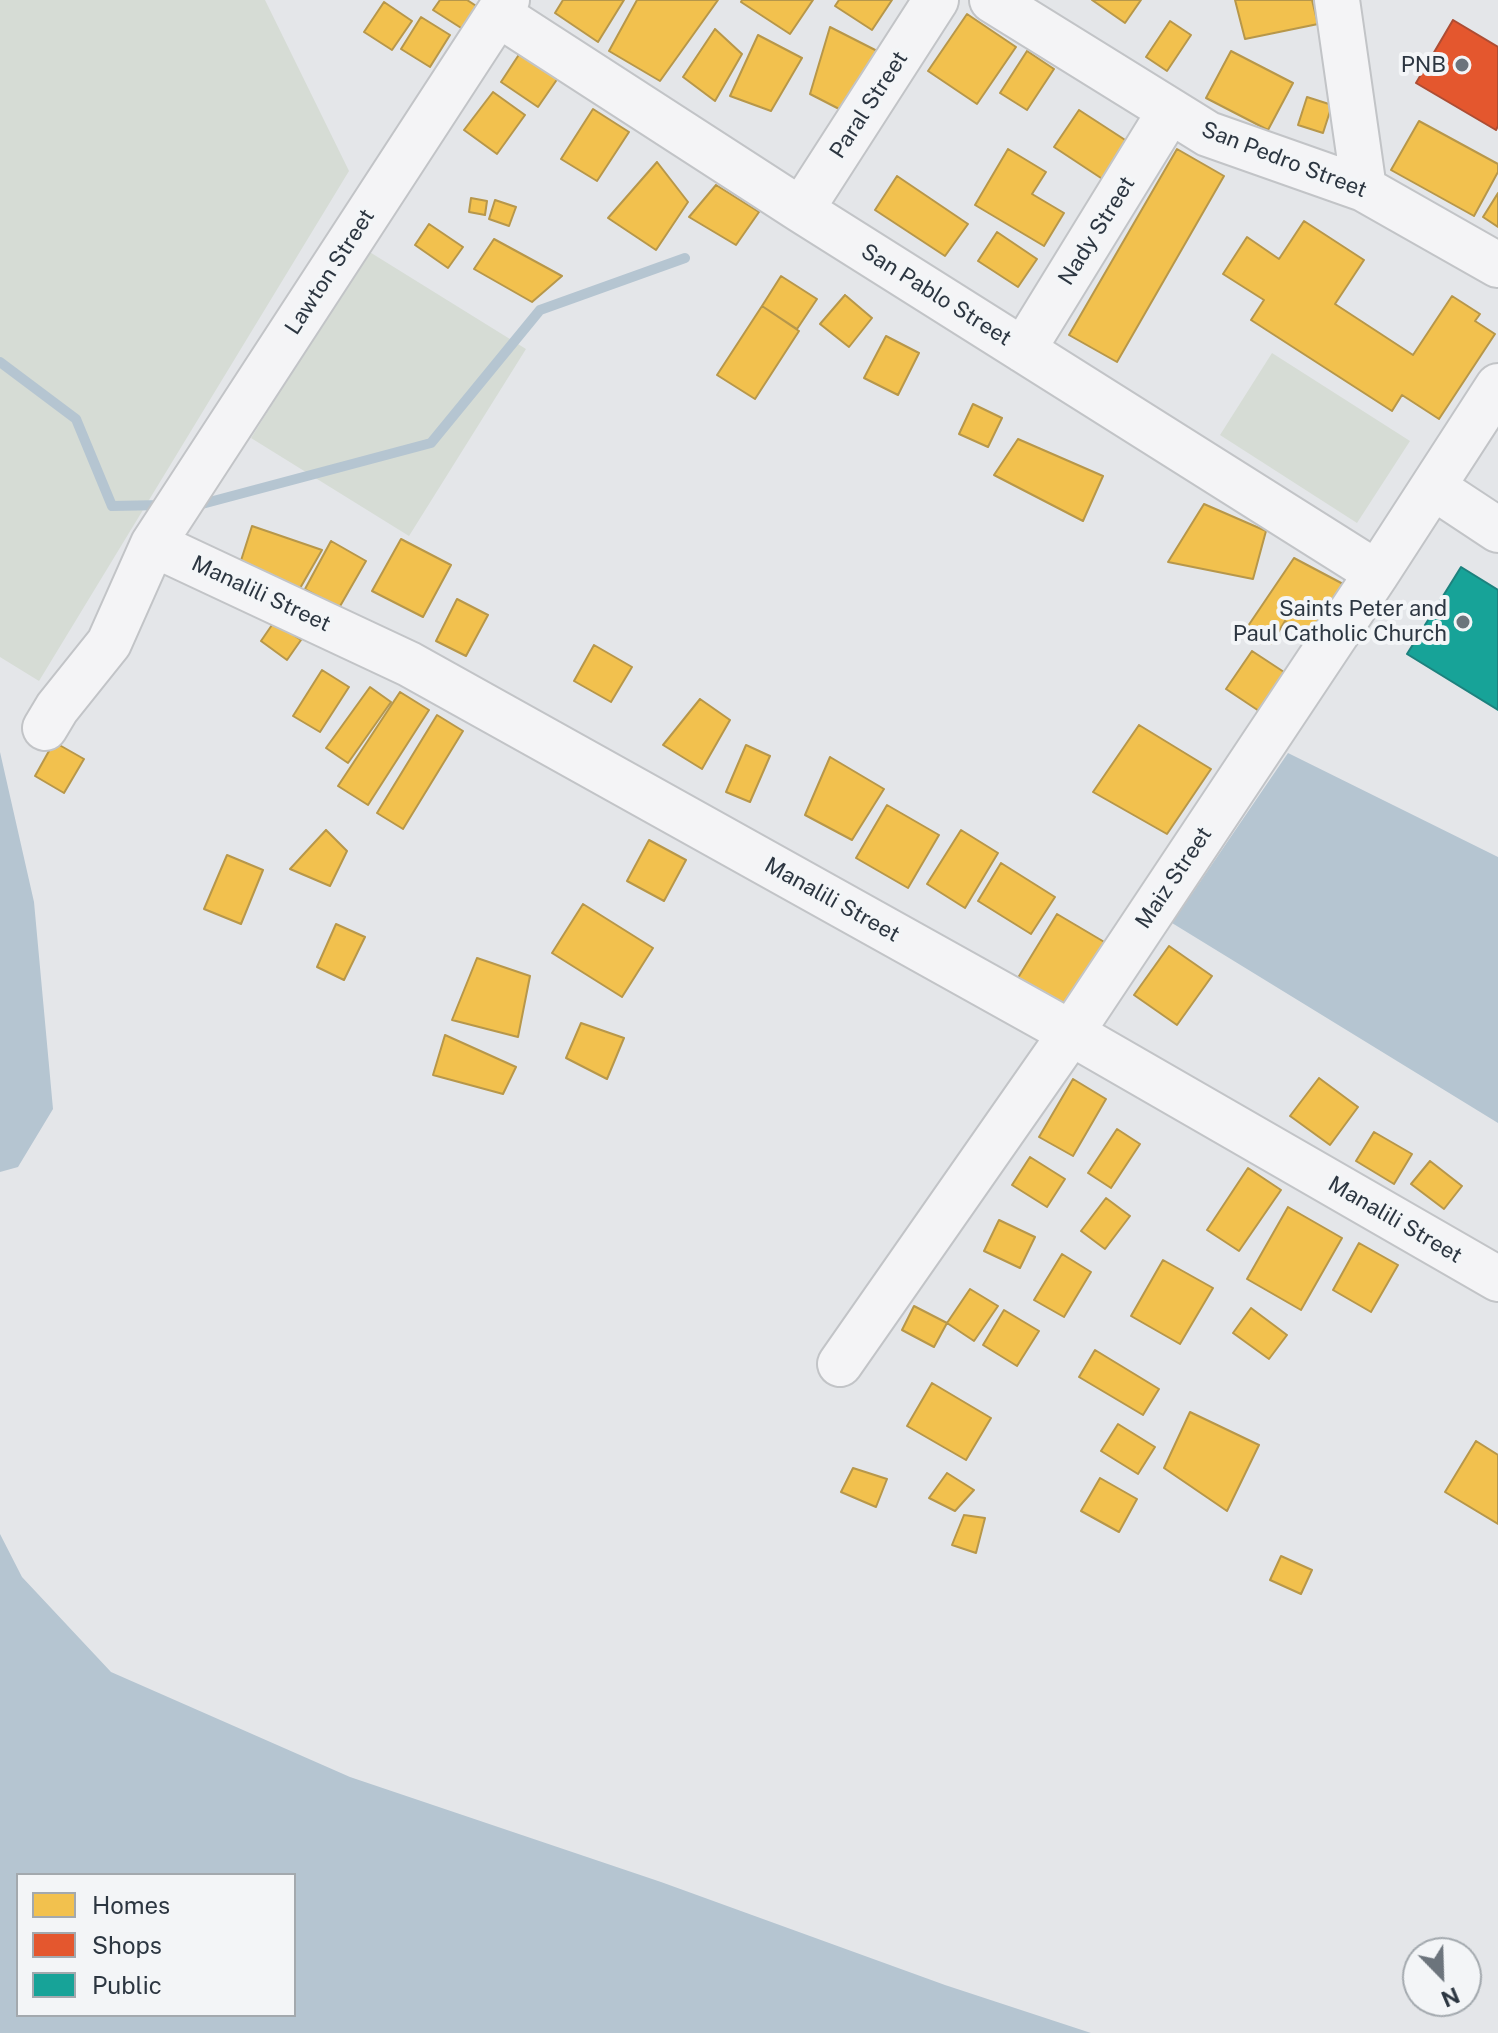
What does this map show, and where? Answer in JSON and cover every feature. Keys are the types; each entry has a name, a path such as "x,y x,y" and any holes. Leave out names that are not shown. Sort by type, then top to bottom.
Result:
{"street":[{"name":"Paral Street","path":"801,210 936,0"},
{"name":"San Pedro Street","path":"992,0 1208,134 1364,189 1498,265"},
{"path":"1337,0 1364,189"},
{"name":"San Pablo Street","path":"502,7 801,210 1377,573"},
{"name":"Lawton Street","path":"45,728 57,708 109,643 153,544 502,7"},
{"name":"Nady Street","path":"1023,350 1170,111"},
{"name":"Maiz Street","path":"840,1364 1071,1033 1498,386"},
{"path":"1433,487 1498,530"},
{"name":"Manalili Street","path":"153,544 409,664 1071,1033 1498,1279"}],"shaded area":[{"path":"0,0 265,0 349,171 39,681 0,657"},
{"path":"368,251 526,349 409,536 251,438"},
{"path":"1272,353 1410,441 1357,523 1220,435"}],"water":[{"path":"0,752 34,902 53,1109 18,1167 0,1172"},
{"path":"1288,753 1498,857 1498,1123 1172,923"},
{"path":"0,1534 22,1577 111,1672 350,1777 1091,2033 0,2033"}],"building: Homes":[{"path":"440,0 467,0 484,11 469,33 433,10"},
{"path":"563,0 624,0 598,42 555,13"},
{"path":"637,0 718,0 660,81 609,51"},
{"path":"742,0 813,0 790,34"},
{"path":"839,0 892,0 872,30 835,6"},
{"path":"1092,0 1141,0 1125,23"},
{"path":"1235,0 1312,0 1318,24 1245,39"},
{"path":"384,2 412,21 392,50 364,32"},
{"path":"967,14 1016,47 977,104 928,71"},
{"path":"421,17 450,35 430,67 401,49"},
{"path":"1170,21 1191,35 1167,71 1146,57"},
{"path":"830,27 887,56 845,112 810,94"},
{"path":"715,29 742,54 715,101 683,77"},
{"path":"758,35 802,58 771,111 730,96"},
{"path":"1027,51 1054,69 1027,110 1000,93"},
{"path":"1231,51 1293,83 1268,130 1206,98"},
{"path":"520,53 558,78 538,107 501,82"},
{"path":"493,92 525,115 497,154 464,130"},
{"path":"1307,97 1332,105 1323,133 1298,125"},
{"path":"593,109 629,132 597,181 561,159"},
{"path":"1079,110 1136,147 1110,184 1054,147"},
{"path":"1419,121 1498,164 1498,172 1474,216 1391,170"},
{"path":"1008,149 1046,172 1032,194 1064,213 1044,246 975,205"},
{"path":"1177,149 1224,176 1117,362 1069,335"},
{"path":"657,162 688,202 656,250 608,218"},
{"path":"897,176 968,224 945,256 875,210"},
{"path":"716,185 759,212 736,245 689,217"},
{"path":"1498,193 1498,227 1483,217"},
{"path":"471,198 487,201 485,215 469,212"},
{"path":"495,200 516,207 509,226 489,219"},
{"path":"1304,221 1364,260 1335,304 1413,355 1452,296 1480,314 1475,321 1495,334 1439,419 1402,395 1392,411 1251,320 1264,300 1223,274 1247,237 1279,259"},
{"path":"429,224 463,247 448,268 415,245"},
{"path":"997,232 1037,259 1018,287 978,261"},
{"path":"494,239 562,276 532,302 474,269"},
{"path":"781,276 817,299 797,329 762,306"},
{"path":"845,295 872,318 849,347 820,324"},
{"path":"762,306 799,331 755,399 717,375"},
{"path":"886,336 919,353 898,395 864,378"},
{"path":"973,404 1002,418 988,447 959,434"},
{"path":"1018,439 1103,476 1083,521 994,475"},
{"path":"1204,504 1266,531 1253,579 1168,562"},
{"path":"252,526 322,550 299,590 238,570"},
{"path":"401,539 451,565 423,617 372,591"},
{"path":"331,541 366,561 339,608 305,589"},
{"path":"1294,558 1345,585 1305,638 1285,621 1271,644 1246,629"},
{"path":"457,599 488,615 466,656 436,641"},
{"path":"274,622 301,640 287,660 261,641"},
{"path":"594,645 632,667 611,702 574,681"},
{"path":"1252,651 1287,674 1262,713 1226,689"},
{"path":"322,670 349,687 320,732 293,716"},
{"path":"370,687 391,702 348,763 326,748"},
{"path":"400,692 429,710 368,805 338,786"},
{"path":"700,699 730,720 702,769 663,745"},
{"path":"437,715 463,731 403,829 377,813"},
{"path":"1139,725 1211,769 1167,834 1093,792"},
{"path":"54,742 84,759 64,793 35,776"},
{"path":"746,745 770,756 750,802 726,792"},
{"path":"830,757 884,789 852,840 805,815"},
{"path":"887,805 939,835 908,888 856,858"},
{"path":"326,830 347,851 330,886 290,869"},
{"path":"961,830 998,853 965,908 927,884"},
{"path":"649,840 686,860 664,901 627,881"},
{"path":"227,855 263,870 241,924 204,909"},
{"path":"1001,863 1055,897 1031,934 978,901"},
{"path":"583,904 653,948 622,997 552,953"},
{"path":"1057,914 1106,943 1065,1010 1016,981"},
{"path":"336,924 365,937 344,980 317,967"},
{"path":"1169,946 1212,976 1177,1025 1134,995"},
{"path":"477,958 530,976 518,1037 452,1020"},
{"path":"581,1023 624,1038 607,1079 566,1058"},
{"path":"445,1035 516,1067 503,1094 433,1075"},
{"path":"1319,1078 1358,1107 1330,1145 1290,1116"},
{"path":"1073,1079 1106,1099 1073,1156 1039,1137"},
{"path":"1117,1129 1140,1144 1111,1188 1088,1173"},
{"path":"1374,1132 1412,1154 1394,1184 1356,1161"},
{"path":"1030,1157 1065,1179 1047,1207 1012,1185"},
{"path":"1430,1161 1462,1186 1444,1209 1411,1184"},
{"path":"1248,1168 1281,1190 1239,1251 1207,1230"},
{"path":"1106,1198 1130,1216 1105,1249 1081,1231"},
{"path":"1288,1207 1342,1238 1301,1310 1247,1279"},
{"path":"999,1220 1035,1237 1020,1268 984,1251"},
{"path":"1359,1243 1398,1265 1371,1312 1333,1290"},
{"path":"1062,1254 1091,1272 1064,1317 1034,1300"},
{"path":"1163,1260 1213,1288 1180,1344 1131,1316"},
{"path":"970,1289 998,1306 974,1341 947,1323"},
{"path":"914,1306 947,1323 934,1347 902,1330"},
{"path":"1251,1308 1287,1335 1269,1359 1233,1333"},
{"path":"1004,1310 1039,1331 1017,1366 983,1345"},
{"path":"1095,1350 1159,1389 1143,1415 1079,1377"},
{"path":"932,1383 991,1418 966,1460 907,1426"},
{"path":"1190,1412 1259,1445 1227,1511 1164,1468"},
{"path":"1118,1424 1155,1447 1138,1474 1101,1451"},
{"path":"1476,1441 1498,1455 1498,1524 1445,1492"},
{"path":"853,1468 887,1479 876,1507 841,1492"},
{"path":"947,1473 974,1490 955,1511 929,1498"},
{"path":"1100,1478 1137,1499 1119,1532 1081,1511"},
{"path":"964,1515 985,1518 976,1553 952,1545"},
{"path":"1281,1556 1312,1570 1301,1594 1270,1580"}],"building: Shops":[{"name":"PNB","path":"1453,20 1498,47 1496,130 1416,83"}],"building: Public":[{"name":"Saints Peter and Paul Catholic Church","path":"1461,567 1498,590 1498,710 1407,654"}],"waterway":[{"path":"195,504 431,443 540,310 685,258"},
{"path":"0,362 76,419 112,506 163,505"}],"place":[{"name":"PNB","path":"1462,65"},
{"name":"Saints Peter and Paul Catholic Church","path":"1463,622"}]}
